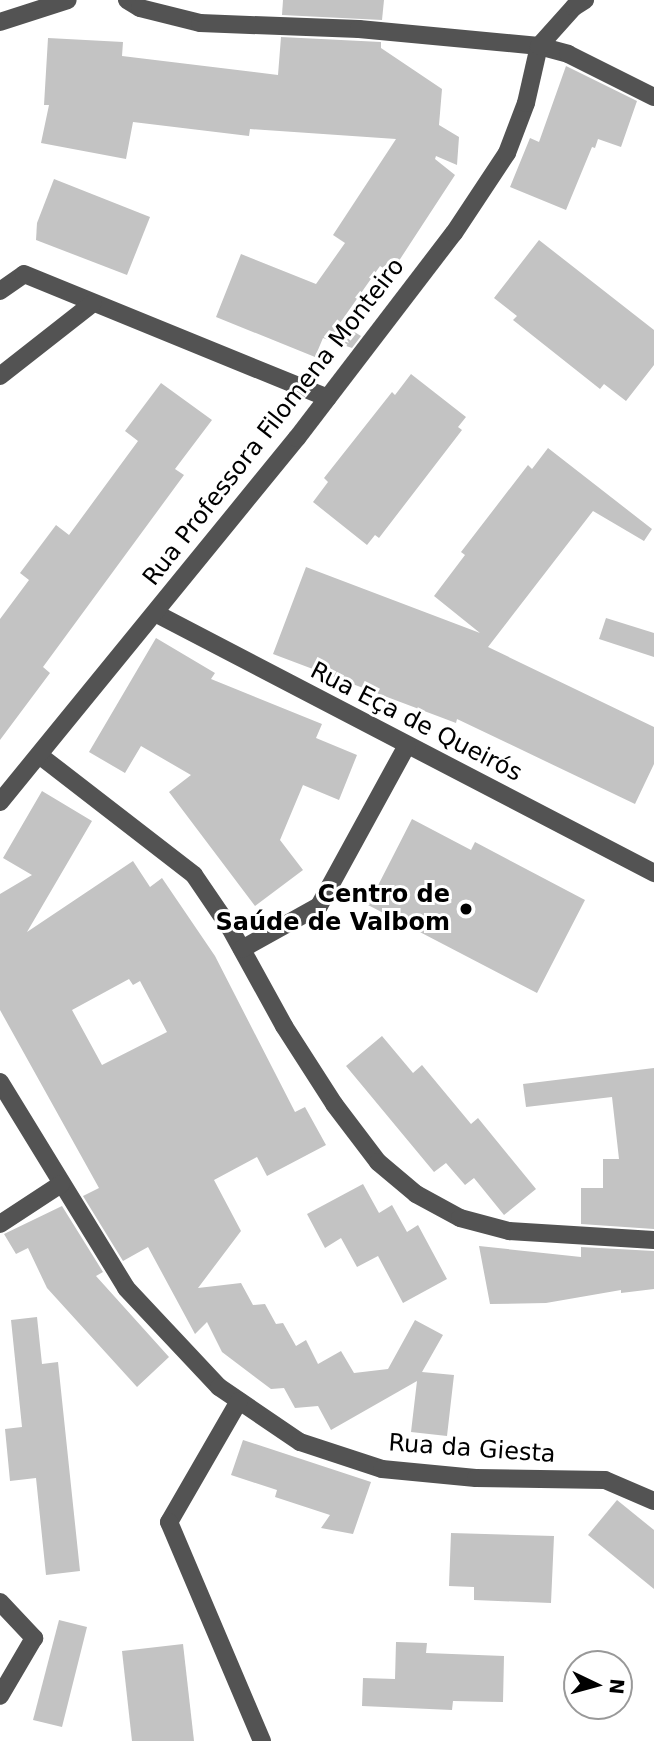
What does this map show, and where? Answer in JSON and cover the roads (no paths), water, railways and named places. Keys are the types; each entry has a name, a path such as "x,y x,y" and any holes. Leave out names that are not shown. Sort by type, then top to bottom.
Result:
{"street":[{"path":"0,22 68,0"},
{"path":"127,0 140,8 200,23 359,29 539,46 568,54 654,97"},
{"path":"539,46 574,7 585,0"},
{"name":"Rua Professora Filomena Monteiro","path":"0,802 328,398 454,233 507,153 527,103 539,46"},
{"path":"0,291 24,274 328,398"},
{"path":"0,376 93,303"},
{"name":"Rua Eça de Queirós","path":"155,614 654,873"},
{"path":"242,949 319,906 407,745"},
{"path":"39,755 194,875 242,949 284,1026 334,1104 378,1162 416,1194 460,1218 509,1231 654,1240"},
{"name":"Rua da Giesta","path":"0,1082 126,1288 219,1387 300,1442 382,1469 476,1478 606,1480 654,1501"},
{"path":"0,1224 61,1184"},
{"path":"239,1401 169,1522 262,1741"},
{"path":"0,1602 34,1638 0,1696"}],"place":[{"name":"Centro de Saúde de Valbom","path":"466,909"}]}
